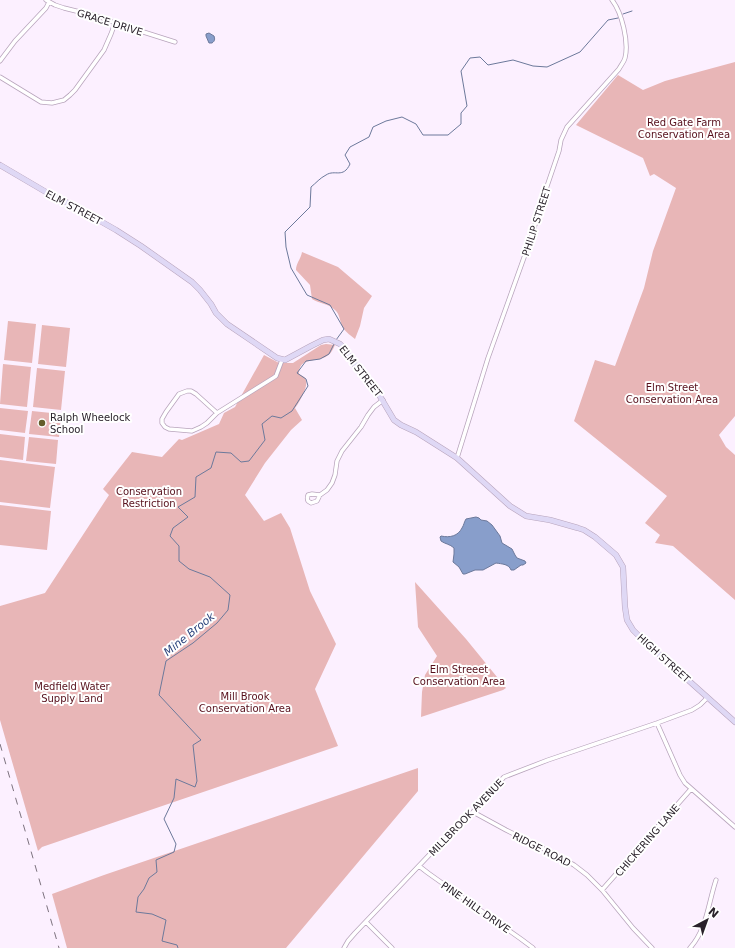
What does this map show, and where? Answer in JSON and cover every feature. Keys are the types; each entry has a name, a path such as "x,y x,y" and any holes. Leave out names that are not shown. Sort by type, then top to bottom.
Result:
{"street":[{"name":"PHILIP STREET","path":"457,458 488,358 531,238 559,151 561,140 567,127 623,64 626,42 624,30 622,20 612,0"},
{"name":"GRACE DRIVE","path":"48,1 55,6 100,17 175,42"},
{"path":"0,61 15,41 46,8 48,1"},
{"path":"0,76 41,102 52,103 64,100 75,90 104,50 115,23"},
{"name":"ELM STREET","path":"0,165 51,195 106,224 192,282 208,300 216,313 227,324 277,358 285,360 290,358 319,341 329,339 340,344 345,349 359,372 383,400 394,420 457,458 518,512 526,516 550,520 578,528 595,537 617,556"},
{"path":"217,413 196,394 191,391 187,391 180,394 166,412 162,419 162,423 169,429 192,431 201,427 217,413 276,376 282,360"},
{"path":"320,495 327,490 332,483 337,461 342,451 361,427 374,407 383,400"},
{"name":"HIGH STREET","path":"617,556 623,567 624,607 627,620 633,630 735,722"},
{"name":"MILLBROOK AVENUE","path":"344,948 348,941 433,851 473,812 504,777 548,760 692,710 708,698"},
{"path":"657,723 685,783 735,827"},
{"name":"CHICKERING LANE","path":"602,890 691,789"},
{"name":"RIDGE ROAD","path":"473,812 574,865 602,890 633,928 652,948"},
{"name":"PINE HILL DRIVE","path":"420,866 533,948"},
{"path":"690,948 704,927 716,880"},
{"path":"366,922 392,948"}],"green space":[{"path":"735,62 735,416 719,435 726,447 735,455 735,600 673,546 655,543 660,535 645,523 667,496 574,421 595,360 615,366 644,288 653,251 676,188 654,174 650,176 643,158 576,125 618,75 643,90 665,81"},
{"path":"302,252 338,267 372,296 364,308 355,339 343,328 335,310 312,299 310,285 296,270"},
{"path":"8,321 36,324 32,363 4,360"},
{"path":"42,325 70,328 66,367 38,364"},
{"path":"321,345 335,345 330,354 323,358 305,362 300,368 299,374 305,378 306,387 299,403 295,408 302,420 291,430 265,463 245,495 264,521 281,513 290,528 310,591 336,644 315,689 338,746 42,847 38,851 0,720 0,606 45,593 109,495 103,489 132,452 162,457 179,439 182,440 219,424 224,413 235,407 264,355 279,363 293,363"},
{"path":"3,364 31,367 27,407 0,404"},
{"path":"37,368 65,371 61,410 33,407"},
{"path":"0,408 28,411 25,433 0,430"},
{"path":"32,411 61,414 59,437 29,434"},
{"path":"0,434 25,437 23,460 0,457"},
{"path":"29,437 58,440 56,464 26,461"},
{"path":"0,460 55,467 50,508 0,502"},
{"path":"0,505 51,511 47,550 0,545"},
{"name":"Elm Streeet Conservation Area","path":"415,582 466,639 506,688 421,717 422,692 425,675 437,656 418,627"},
{"path":"418,768 418,791 286,948 67,948 52,894"}],"water":[{"path":"209,33 214,36 215,39 212,43 209,43 206,36 206,34"},
{"path":"476,517 487,521 492,525 500,536 502,543 512,549 517,558 525,561 526,563 514,570 511,570 507,565 496,563 483,570 475,570 463,574 459,567 453,562 454,548 441,541 440,537 456,535 463,527 466,519"}],"waterway":[{"name":"Mine Brook","path":"623,14 632,11"},
{"name":"Mine Brook","path":"336,340 344,329 330,305 307,295 291,268 286,247 285,232 310,207 311,187 329,173 345,171 350,164 345,155 350,147 369,137 373,127 386,121 402,117 416,124 423,135 448,135 461,124 461,113 467,106 461,71 470,58 480,57 488,65 513,60 533,66 547,67 580,52 608,20 618,18"},
{"name":"Mine Brook","path":"178,948 177,945 162,941 166,920 152,914 136,912 138,897 149,878 157,872 156,860 174,852 176,844 164,819 174,798 176,779 195,787 197,781 193,745 201,740 159,695 166,661 193,643 217,623 228,610 230,595 210,577 189,569 179,561 179,546 170,536 173,528 188,517 178,507 195,497 196,477 211,468 216,452 231,453 241,462 249,461 265,440 262,424 272,416 281,418 292,411 308,386 306,379 297,373 306,361 320,359 329,354 334,344"}],"railway":[{"path":"0,744 59,948"}],"place":[{"name":"Ralph Wheelock School","path":"42,423"}],"park label":[{"name":"Red Gate Farm Conservation Area","path":"684,128"},
{"name":"Elm Street Conservation Area","path":"672,392"},
{"name":"Conservation Restriction","path":"149,496"},
{"name":"Medfield Water Supply Land","path":"72,692"},
{"name":"Mill Brook Conservation Area","path":"245,702"}]}
